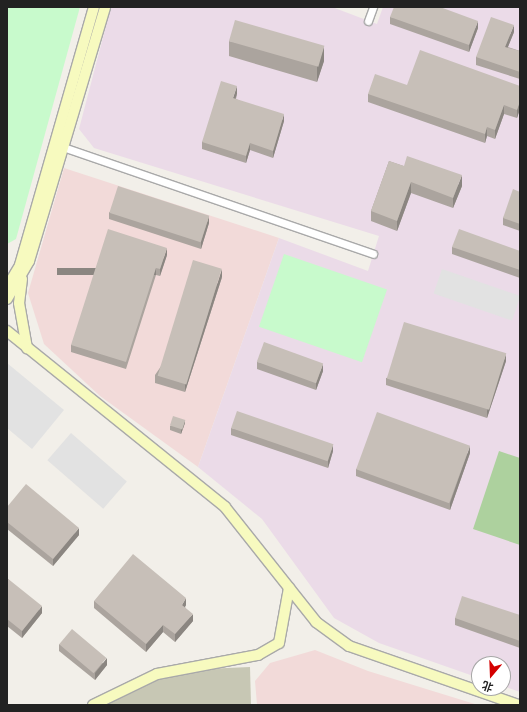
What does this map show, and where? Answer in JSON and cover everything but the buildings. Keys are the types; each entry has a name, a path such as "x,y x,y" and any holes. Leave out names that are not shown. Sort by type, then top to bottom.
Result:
{"street":[{"path":"27,348 19,303 22,269 94,7"},
{"path":"7,299 22,269 63,147 105,7"},
{"path":"368,21 373,7"},
{"path":"63,147 373,254"},
{"path":"7,269 22,269"},
{"path":"7,287 22,269"},
{"path":"7,331 225,506 316,622 349,646 518,705"},
{"path":"93,705 157,674 258,655 279,643 289,588"}],"shaded area":[{"path":"111,7 332,7 377,24 383,7 520,7 520,692 511,689 511,656 471,656 471,675 379,643 334,618 262,519 198,467 279,238 368,271 379,236 94,148 79,129"},
{"path":"64,168 279,238 198,467 100,396 44,344 28,293"},
{"path":"442,269 520,296 512,321 434,294"},
{"path":"7,363 64,410 32,449 7,428"},
{"path":"71,433 127,482 103,509 47,460"},
{"path":"315,650 368,671 478,705 257,705 255,681 270,663"},
{"path":"250,667 251,705 103,705 130,687 181,670"}],"green space":[{"path":"7,7 80,7 16,239 7,244"},
{"path":"284,254 387,289 362,362 259,327"},
{"path":"499,451 520,458 520,545 473,529"}]}
